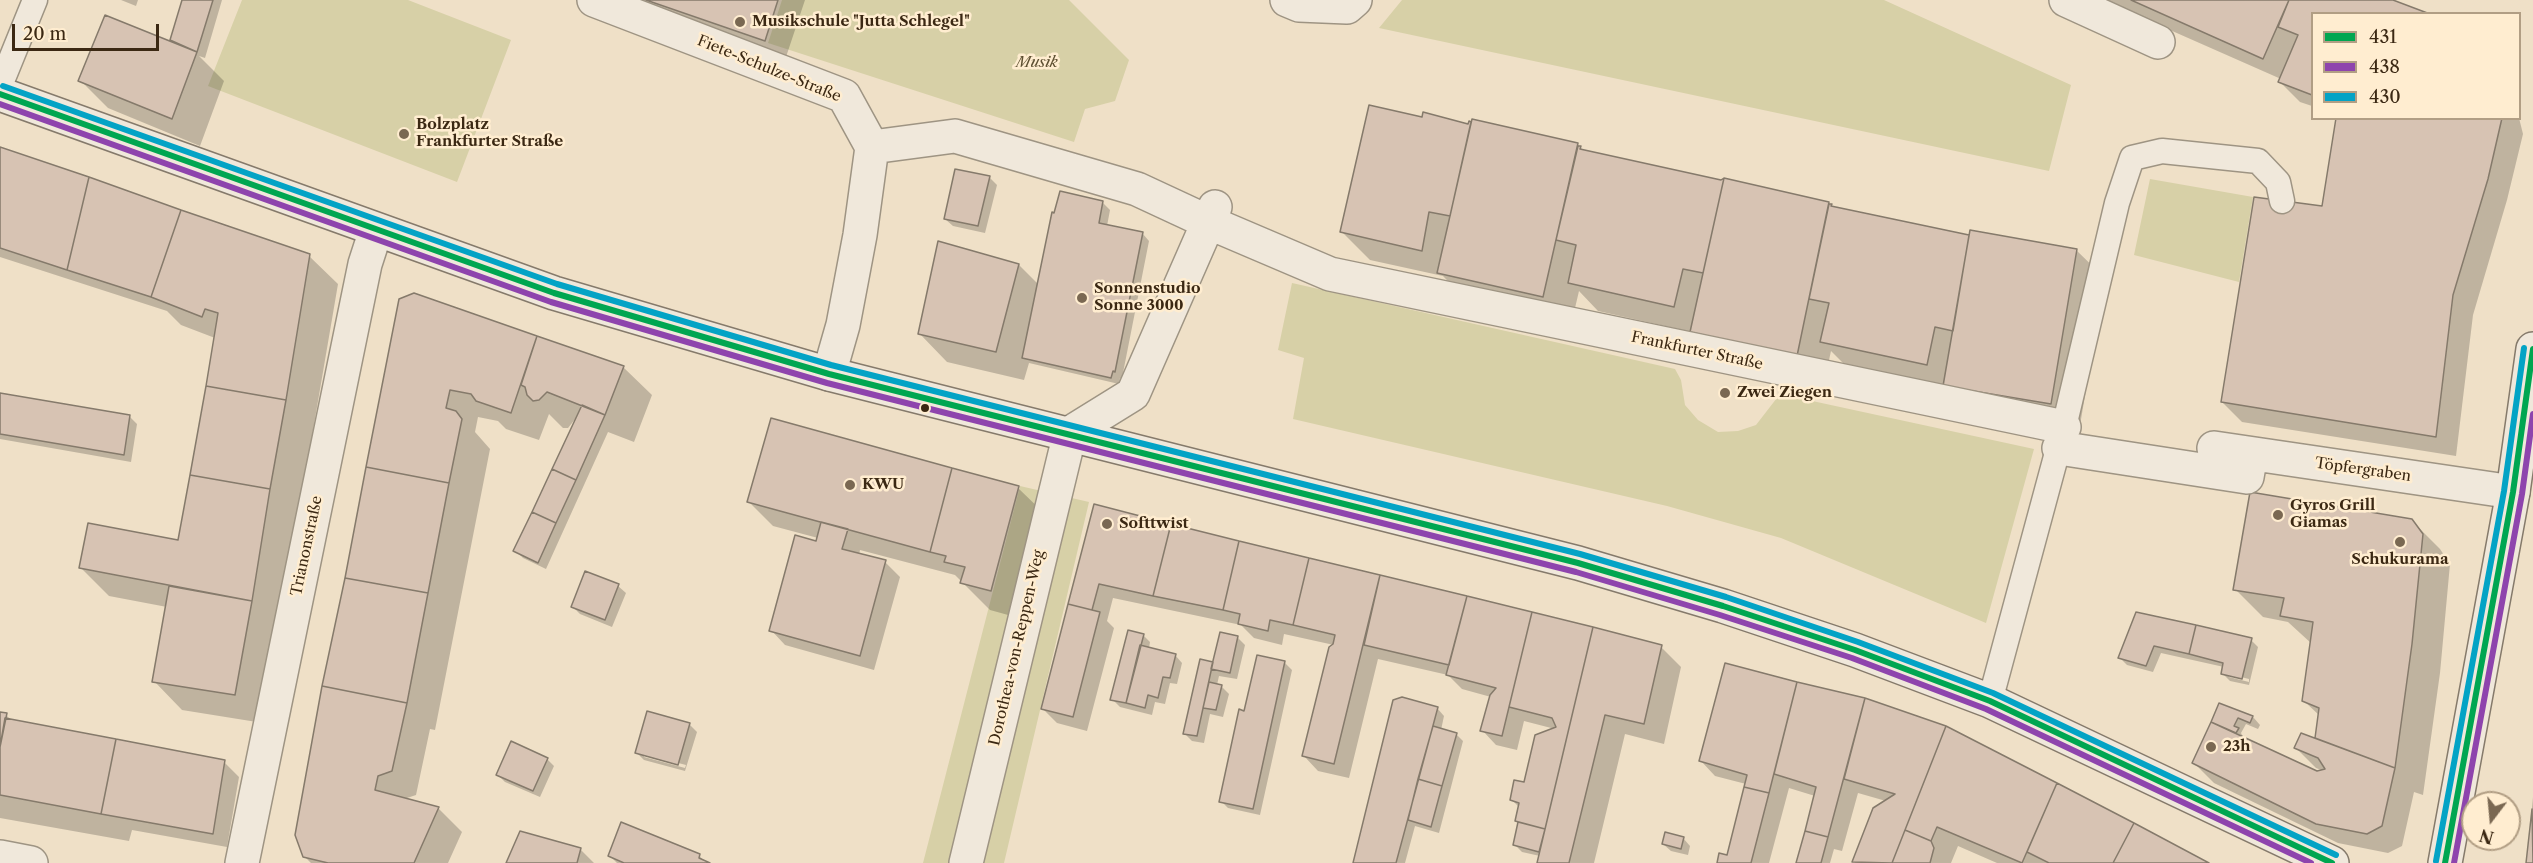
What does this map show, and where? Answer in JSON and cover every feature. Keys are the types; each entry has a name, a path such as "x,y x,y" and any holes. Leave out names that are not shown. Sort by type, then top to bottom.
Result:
{"street":[{"name":"Fiete-Schulze-Straße","path":"594,0 844,96 872,147"},
{"path":"1287,0 1299,5 1347,7 1355,0"},
{"path":"2066,0 2158,42"},
{"path":"0,94 554,293 829,374 1578,563 1756,617 1855,650 1990,701 2332,863"},
{"name":"Frankfurter Straße","path":"872,147 955,136 1137,189 1211,215 1330,273 2247,477 2251,454"},
{"path":"829,374 843,326 852,280 872,147"},
{"path":"1070,433 1133,394 1211,215"},
{"name":"Trianonstraße","path":"242,863 365,264 376,230"},
{"path":"2445,863 2513,492 2533,349"},
{"name":"Dorothea-von-Reppen-Weg","path":"966,863 1070,433"},
{"name":"Töpfergraben","path":"2214,448 2513,492"},
{"path":"0,857 30,863"}],"lane":[{"path":"0,86 35,0"},
{"path":"1990,701 2062,437 2117,203 2132,158 2162,151 2258,161 2278,182 2282,201"}],"green space":[{"name":"Bolzplatz Frankfurter Straße","path":"242,0 408,0 511,40 457,182 208,86"},
{"name":"Musik","path":"782,0 1069,0 1129,60 1115,101 1085,109 1074,142 768,43"},
{"path":"1402,0 1884,0 2071,85 2049,171 1379,28"},
{"path":"2150,179 2253,197 2239,282 2134,255"},
{"path":"1292,283 1675,369 1681,380 1685,405 1698,420 1718,432 1738,431 1756,425 1780,394 2034,449 1986,623 1781,538 1667,506 1293,419 1304,358 1278,350"},
{"path":"1020,486 1089,502 1004,863 923,863"}],"building":[{"path":"182,0 213,0 197,52 170,40"},
{"name":"Musikschule \"Jutta Schlegel\"","path":"646,0 778,0 765,41"},
{"path":"2131,0 2289,0 2263,59"},
{"path":"2289,0 2393,0 2425,12 2311,12 2311,95 2278,82 2298,35 2278,27"},
{"path":"105,15 197,52 172,119 78,81"},
{"path":"1369,105 1422,117 1423,112 1468,124 1469,121 1471,122 1450,216 1429,212 1422,251 1340,232"},
{"path":"1472,119 1578,143 1543,297 1437,273"},
{"path":"2336,120 2502,120 2488,179 2453,295 2436,437 2221,402 2254,197 2322,206"},
{"path":"1578,146 1581,146 1580,149 1721,180 1724,178 1703,273 1683,269 1674,307 1568,283 1576,245 1556,240"},
{"path":"0,147 89,177 67,270 0,248"},
{"path":"955,169 990,176 978,226 944,219"},
{"path":"89,177 181,210 151,297 67,270"},
{"path":"1724,178 1829,202 1797,356 1690,332"},
{"name":"Sonnenstudio Sonne 3000","path":"1060,191 1103,201 1099,223 1143,232 1115,372 1113,371 1111,378 1022,358 1052,212 1054,213"},
{"path":"1829,204 1969,235 1953,331 1935,327 1927,365 1820,342 1829,303 1809,299"},
{"path":"181,210 310,254 286,400 206,386 218,313 205,309 202,317 151,297"},
{"path":"1970,230 2077,249 2051,404 1943,386"},
{"path":"938,241 1019,264 996,352 918,334"},
{"path":"414,293 537,336 511,413 476,401 471,394 450,390 446,408 456,411 462,419 449,483 366,467 399,299"},
{"path":"537,336 624,366 605,415 547,392 539,400 533,401 527,395 525,387 521,385"},
{"path":"206,386 286,400 270,489 190,475"},
{"path":"0,393 130,415 124,455 0,434"},
{"path":"582,405 605,415 576,480 552,469"},
{"name":"KWU","path":"771,418 952,468 930,552 747,502"},
{"path":"366,467 449,483 428,593 345,578"},
{"path":"952,468 1019,486 991,591 960,583 965,567 944,562 946,556 930,552"},
{"path":"552,469 576,480 556,523 532,512"},
{"path":"190,475 270,489 252,601 79,568 88,523 178,540"},
{"path":"2250,492 2412,519 2423,534 2412,644 2395,768 2315,738 2319,708 2302,701 2313,622 2280,616 2284,598 2233,590"},
{"path":"1094,504 1171,524 1153,596 1099,584 1092,610 1068,604"},
{"path":"532,512 556,523 538,563 513,551"},
{"path":"821,522 848,529 842,549 886,560 860,656 769,631 795,535 816,541"},
{"path":"1171,524 1239,541 1223,610 1153,596"},
{"path":"1239,541 1309,558 1293,625 1270,620 1268,631 1238,624 1240,614 1223,610"},
{"path":"1309,558 1380,575 1334,764 1302,756 1329,647 1333,644 1335,635 1293,625"},
{"path":"585,571 619,584 605,620 571,607"},
{"path":"1380,575 1467,596 1449,665 1364,645"},
{"path":"345,578 428,593 407,703 322,686"},
{"path":"169,586 252,601 235,695 152,682"},
{"path":"1467,596 1532,612 1502,736 1480,731 1490,695 1496,688 1446,675"},
{"path":"1068,604 1100,612 1073,717 1041,709"},
{"path":"1532,612 1593,627 1545,829 1515,821 1519,803 1510,800 1514,780 1524,782 1535,735 1556,727 1552,718 1509,707"},
{"path":"2136,612 2196,625 2189,654 2154,646 2146,666 2118,658"},
{"path":"2196,625 2252,638 2242,679 2221,674 2223,663 2189,654"},
{"path":"1593,627 1662,645 1644,724 1605,715 1569,863 1537,863"},
{"path":"1128,630 1144,634 1126,703 1110,700"},
{"path":"1220,632 1238,636 1230,673 1211,669"},
{"path":"1140,645 1176,654 1170,678 1163,677 1158,698 1148,695 1145,708 1126,703"},
{"path":"1257,655 1285,661 1253,809 1219,802 1239,709 1244,711"},
{"path":"1200,659 1213,662 1197,736 1183,734"},
{"path":"1725,663 1797,682 1769,793 1744,787 1747,775 1699,761"},
{"path":"1209,682 1222,685 1216,710 1203,708"},
{"path":"1797,682 1865,698 1828,837 1805,831 1816,787 1774,774"},
{"path":"322,686 407,703 392,771 378,776 375,790 439,807 414,863 328,863 303,857 295,835"},
{"path":"1402,697 1438,707 1396,863 1353,863 1393,700"},
{"path":"1865,698 1946,726 1892,863 1852,862 1873,808 1895,794 1844,779"},
{"path":"2219,703 2253,716 2250,723 2238,718 2234,726 2239,728 2236,733 2211,722"},
{"path":"647,711 690,723 678,765 635,753"},
{"path":"0,712 7,713 0,747"},
{"path":"5,718 116,739 101,814 0,795 0,747"},
{"path":"2211,722 2317,771 2325,769 2318,758 2294,748 2301,733 2395,768 2382,826 2367,834 2316,824 2192,763"},
{"path":"1433,726 1457,733 1442,786 1418,779"},
{"path":"1946,726 2057,783 2022,863 1937,827 1931,841 1905,830"},
{"path":"116,739 225,760 213,834 101,814"},
{"path":"511,741 548,758 533,791 496,775"},
{"path":"1418,779 1442,786 1431,827 1408,820"},
{"path":"2057,783 2134,823 2113,863 2049,863 2027,852"},
{"path":"1744,787 1769,793 1751,863 1717,863 1719,853 1727,855"},
{"path":"2532,809 2533,863 2526,863"},
{"path":"621,822 700,854 699,858 710,863 624,863 608,856"},
{"path":"1518,822 1545,829 1539,852 1513,845"},
{"path":"2134,823 2209,863 2113,863"},
{"path":"1905,830 1931,841 1934,848 1930,863 1892,863"},
{"path":"520,831 581,848 577,863 506,863"},
{"path":"1805,831 1828,837 1821,863 1796,863"},
{"path":"1665,832 1684,837 1681,849 1662,844"}],"transit line":[{"name":"430","path":"3,86 557,284 831,365 1580,554 1726,597 1858,642 1993,693 2336,855"},
{"name":"431","path":"0,94 554,293 829,374 1578,563 1723,606 1855,650 1990,701 2332,863"},
{"name":"438","path":"0,104 551,302 827,383 1576,572 1852,658 1986,709 2311,863"},
{"name":"430","path":"2436,861 2504,491 2524,348"},
{"name":"431","path":"2445,863 2513,492 2533,349"},
{"name":"438","path":"2454,863 2522,494 2533,414"}],"place":[{"name":"Musikschule \"Jutta Schlegel\"","path":"740,22"},
{"name":"Bolzplatz Frankfurter Straße","path":"404,134"},
{"name":"Sonnenstudio Sonne 3000","path":"1082,298"},
{"name":"Zwei Ziegen","path":"1725,393"},
{"name":"KWU","path":"850,485"},
{"name":"Gyros Grill Giamas","path":"2278,515"},
{"name":"Softtwist","path":"1107,524"},
{"name":"Schukurama","path":"2400,542"},
{"name":"23h","path":"2211,747"}]}
